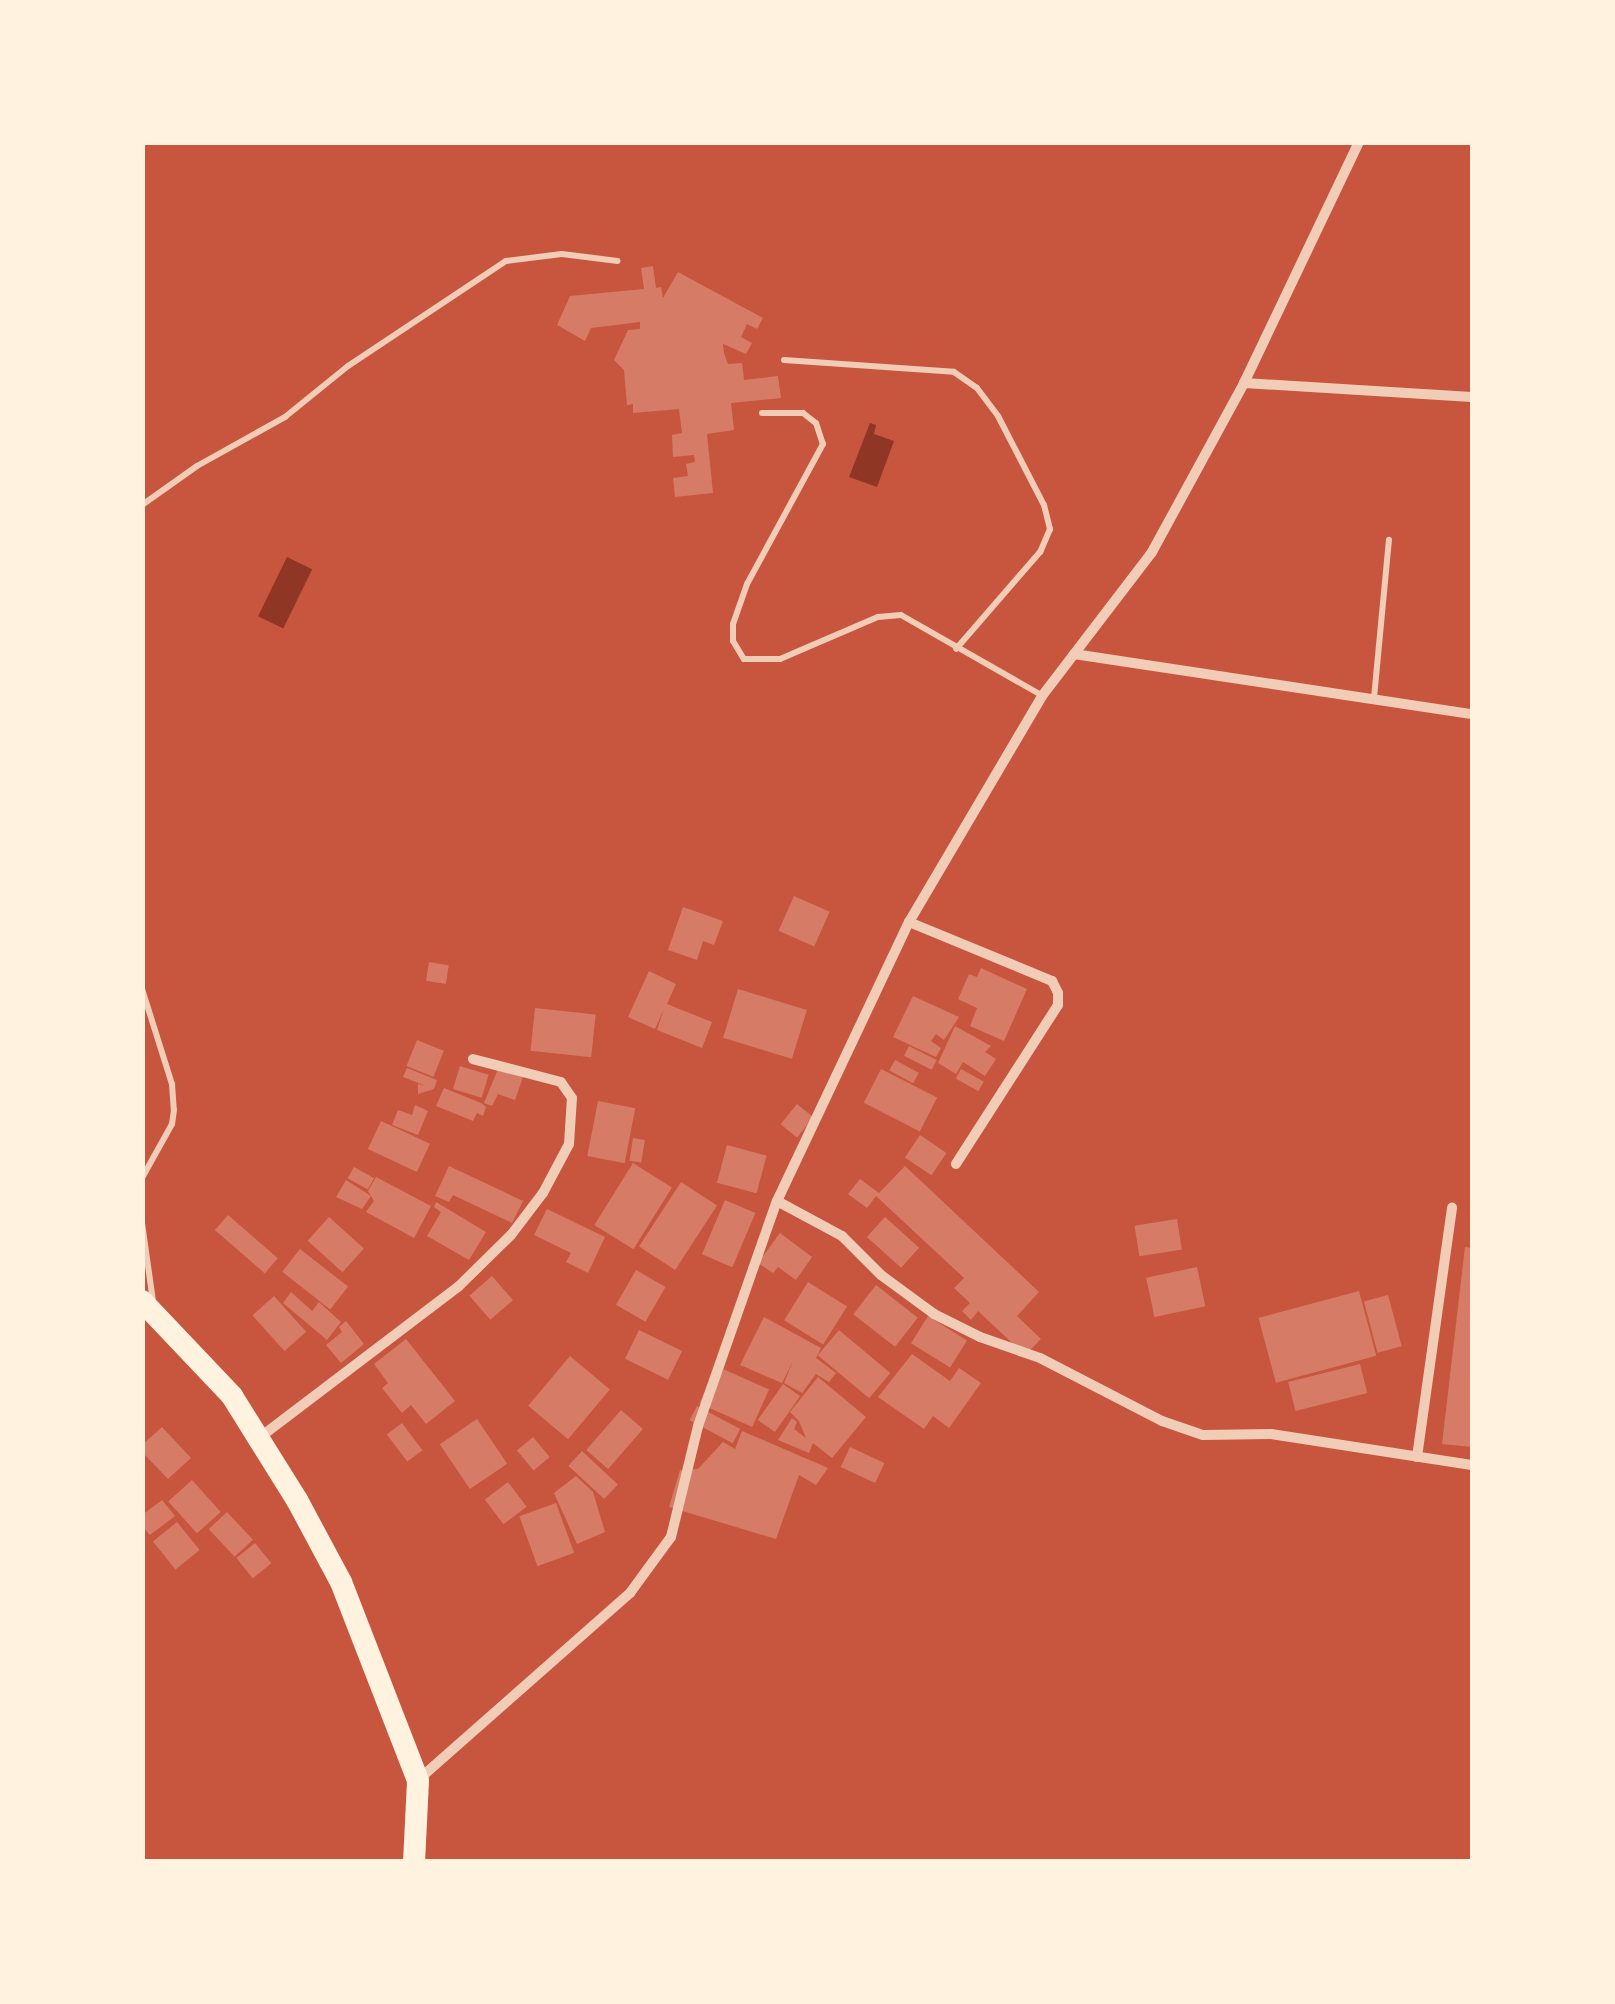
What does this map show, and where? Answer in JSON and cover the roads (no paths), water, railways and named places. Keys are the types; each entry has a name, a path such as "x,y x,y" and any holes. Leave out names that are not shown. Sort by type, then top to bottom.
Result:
{"highway":[{"path":"148,1306 232,1396 341,1582 418,1781 414,1862"}],"street":[{"path":"418,1781 630,1593 671,1536 698,1426 777,1201 910,922 1042,696 1152,552 1244,383 1359,142"},
{"path":"1244,383 1472,397"},
{"path":"1074,654 1472,714"},
{"path":"910,922 1052,981 1058,993 1058,1006 956,1164"},
{"path":"259,1439 458,1287 512,1235 543,1192 569,1144 572,1098 562,1082 473,1059"},
{"path":"777,1201 842,1236 881,1275 934,1314 980,1337 1040,1358 1162,1422 1203,1435 1272,1434 1472,1465"},
{"path":"1417,1457 1452,1207"}],"lane":[{"path":"142,505 197,466 285,417 348,366 506,261 562,254 618,261"},
{"path":"784,360 954,372 977,388 998,416 1044,505 1050,529 1040,552 956,649"},
{"path":"762,413 803,413 816,423 823,444 747,584 733,624 733,641 744,659 780,659 878,618 901,615 920,622 956,649 1042,696"},
{"path":"1374,698 1390,540"},
{"path":"142,990 172,1084 174,1110 172,1124 142,1178"},
{"path":"142,1223 148,1306"}]}
